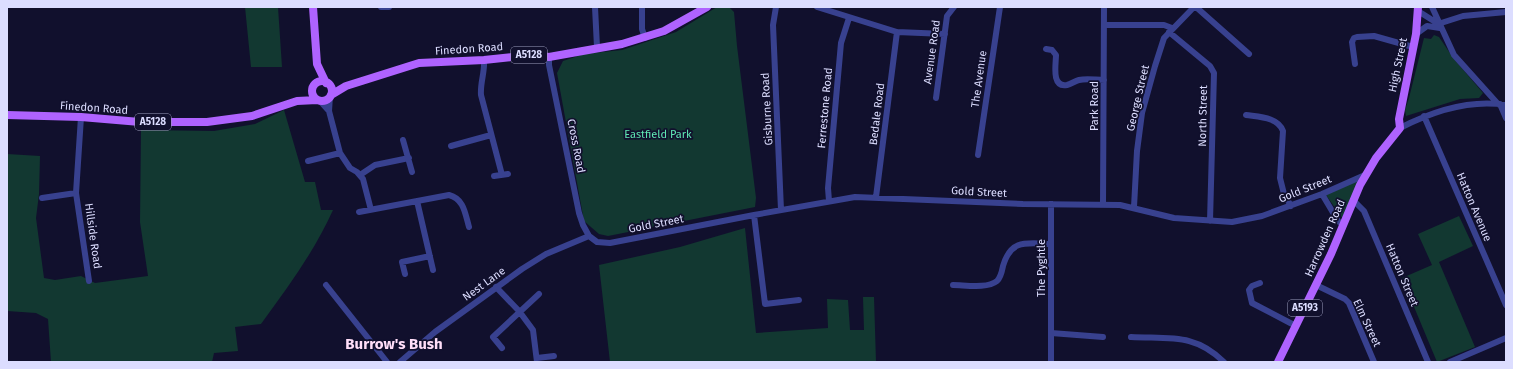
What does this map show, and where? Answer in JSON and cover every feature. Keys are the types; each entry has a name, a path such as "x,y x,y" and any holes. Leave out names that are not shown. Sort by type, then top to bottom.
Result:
{"main road":[{"path":"314,7 317,64 331,89 330,96 326,100 318,101 313,96 315,67 317,64"},
{"name":"Finedon Road","path":"330,96 346,86 419,63 484,60 532,55 549,57 597,47 622,44 664,31 707,7"},
{"name":"High Street","path":"1400,128 1399,119 1416,34 1418,9"},
{"path":"313,87 320,82 327,83"},
{"name":"Finedon Road","path":"327,83 346,86"},
{"name":"Finedon Road","path":"297,101 313,87"},
{"name":"Finedon Road","path":"7,115 81,117 140,122 207,122 252,116 297,101 318,101"},
{"name":"Harrowden Road","path":"1281,361 1365,175 1400,128"}],"street":[{"path":"381,7 389,7"},
{"path":"595,7 597,47"},
{"path":"642,7 642,29 645,38"},
{"name":"Gisburne Road","path":"776,7 773,25 781,210"},
{"path":"817,7 897,32 945,34"},
{"name":"The Avenue","path":"978,155 1000,7"},
{"name":"Park Road","path":"1103,204 1104,7"},
{"path":"1195,7 1249,54"},
{"name":"George Street","path":"1134,207 1137,151 1142,113 1161,44 1171,30 1195,7"},
{"path":"1432,7 1439,26 1454,55 1483,89 1501,104 1506,118"},
{"name":"Avenue Road","path":"936,98 947,16 952,8"},
{"path":"1418,9 1439,26"},
{"path":"1416,34 1427,26 1439,26 1463,16 1506,12"},
{"name":"Ferrestone Road","path":"829,201 828,188 841,43 849,18"},
{"path":"1104,25 1164,25 1171,30"},
{"name":"North Street","path":"1171,30 1210,66 1214,73 1210,221"},
{"name":"Bedale Road","path":"876,197 897,32"},
{"path":"1355,64 1352,42 1354,38 1357,37 1374,36 1413,47"},
{"path":"1046,49 1052,50 1056,55 1055,74 1057,81 1061,84 1066,85 1079,80 1104,80"},
{"name":"Cross Road","path":"549,57 549,65 579,213 589,236"},
{"path":"484,60 484,71 480,85 481,95 490,135 505,174 494,176"},
{"path":"1482,104 1486,96 1483,89"},
{"path":"330,96 329,111 340,153 350,168 360,175 371,210"},
{"path":"318,101 329,111"},
{"path":"1400,128 1424,116 1462,105 1501,104"},
{"path":"1246,115 1273,120 1281,126 1280,178 1284,194 1291,206"},
{"name":"Hatton Avenue","path":"1424,116 1506,305"},
{"name":"Hillside Road","path":"81,117 76,193 90,281"},
{"path":"451,146 490,135"},
{"path":"403,140 412,172"},
{"path":"308,161 340,153"},
{"path":"360,175 375,165 408,158"},
{"name":"Gold Street","path":"589,236 597,242 610,243 829,201 876,197 1023,204 1103,204 1134,207 1174,218 1232,222 1262,216 1291,206 1365,175"},
{"name":"Hillside Road","path":"42,198 76,193"},
{"path":"1322,194 1338,221 1343,224"},
{"path":"359,212 449,195 456,197 464,208 469,227"},
{"path":"417,200 433,270"},
{"name":"Hatton Street","path":"1353,200 1364,211 1428,362"},
{"name":"The Pyghtle","path":"1050,362 1051,204"},
{"path":"754,215 765,304 799,300"},
{"name":"Nest Lane","path":"400,362 434,332 496,287 546,254 589,236"},
{"path":"954,285 991,284 1000,276 1005,258 1016,245 1023,243 1050,244"},
{"path":"405,274 402,262 430,256"},
{"path":"1260,283 1252,286 1249,290 1252,303 1296,326"},
{"path":"326,285 387,362"},
{"name":"Elm Street","path":"1316,285 1345,299 1349,303 1374,362"},
{"path":"496,287 519,311 533,330 537,360 554,356"},
{"path":"502,348 493,337 519,311 539,294"},
{"path":"1051,333 1102,337"},
{"path":"1131,337 1192,340 1206,346 1224,362"},
{"path":"1450,362 1506,338"}],"green space":[{"path":"245,7 278,7 282,67 251,67"},
{"name":"Eastfield Park","path":"717,7 729,7 734,12 756,198 755,207 608,236 599,234 584,221 557,73 563,61 584,54 622,50 676,32"},
{"path":"1434,35 1439,37 1454,59 1483,93 1479,98 1460,99 1406,116 1405,110 1424,38 1431,39"},
{"path":"284,110 305,182 315,182 321,210 333,210 309,255 291,283 261,324 235,327 238,351 214,353 212,362 51,362 48,319 36,313 7,311 7,154 40,156 39,194 36,218 44,278 55,280 81,276 95,283 148,276 140,222 141,130 214,131 255,124"},
{"path":"1359,180 1343,219 1326,195"},
{"path":"1459,216 1473,246 1439,262 1475,347 1437,362 1402,278 1432,265 1418,234"},
{"path":"745,228 756,333 828,328 827,299 848,300 850,330 864,330 863,297 874,297 876,362 610,362 599,265 680,247"}],"district":[{"name":"Burrow's Bush","path":"394,344"}]}
